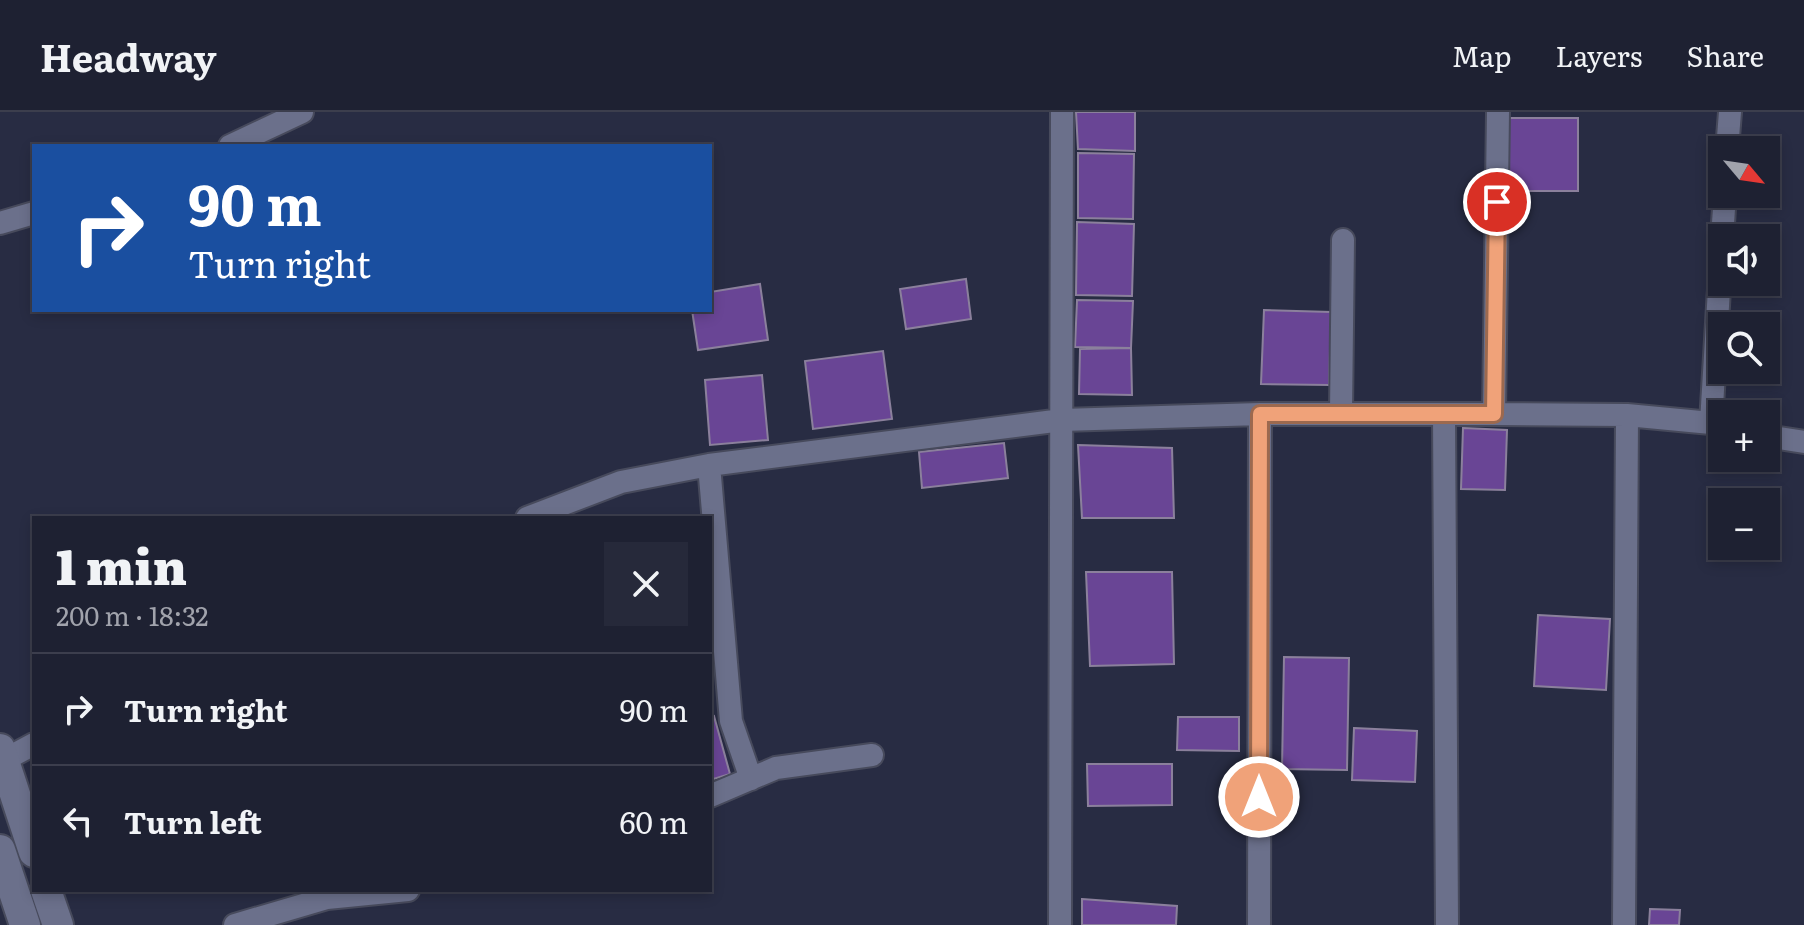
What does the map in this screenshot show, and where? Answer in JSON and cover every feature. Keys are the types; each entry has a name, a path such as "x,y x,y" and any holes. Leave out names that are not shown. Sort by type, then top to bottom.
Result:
{"main road":[{"path":"2,754 32,846"},
{"path":"0,850 14,907"},
{"path":"47,892 58,925"}],"street":[{"path":"234,144 302,112"},
{"path":"1060,925 1062,112"},
{"path":"1494,414 1498,112"},
{"path":"1728,136 1730,112"},
{"path":"0,223 32,214"},
{"path":"1341,413 1343,240"},
{"path":"1718,400 1720,296"},
{"path":"532,516 621,482 709,465 1062,420 1341,413 1627,415 1708,424"},
{"path":"1259,925 1260,414"},
{"path":"1444,414 1447,925"},
{"path":"1624,925 1627,415"},
{"path":"1780,438 1804,442"},
{"path":"709,465 731,721 751,779"},
{"path":"2,754 32,745"},
{"path":"712,795 776,768 872,755"},
{"path":"235,925 327,898 388,892"}],"building":[{"path":"1076,112 1135,112 1135,151 1078,149"},
{"path":"1505,118 1578,118 1578,191 1505,191"},
{"path":"1078,153 1134,154 1133,219 1078,218"},
{"path":"1077,222 1134,224 1132,296 1076,295"},
{"path":"966,279 971,319 906,329 900,289"},
{"path":"760,284 768,340 698,350 692,312 712,312 712,292"},
{"path":"1077,300 1133,301 1131,348 1075,347"},
{"path":"1264,310 1331,312 1329,385 1261,384"},
{"path":"1131,348 1132,395 1079,394 1080,349"},
{"path":"883,351 892,419 813,429 805,361"},
{"path":"762,375 768,440 710,445 705,380"},
{"path":"1463,428 1507,430 1505,490 1461,489"},
{"path":"1004,443 1008,478 922,488 919,452"},
{"path":"1078,445 1172,448 1174,518 1082,518"},
{"path":"1086,572 1172,572 1174,664 1090,666"},
{"path":"1538,615 1610,619 1606,690 1534,686"},
{"path":"1284,657 1349,658 1347,770 1282,769"},
{"path":"712,716 730,774 712,779"},
{"path":"1178,717 1239,717 1239,751 1177,750"},
{"path":"1354,728 1417,731 1415,782 1352,780"},
{"path":"1087,764 1172,764 1172,805 1088,806"},
{"path":"1082,899 1177,906 1176,925 1082,925"},
{"path":"1650,909 1680,910 1679,925 1649,925"}],"route":[{"path":"1259,797 1260,414 1494,414 1497,202"}]}
